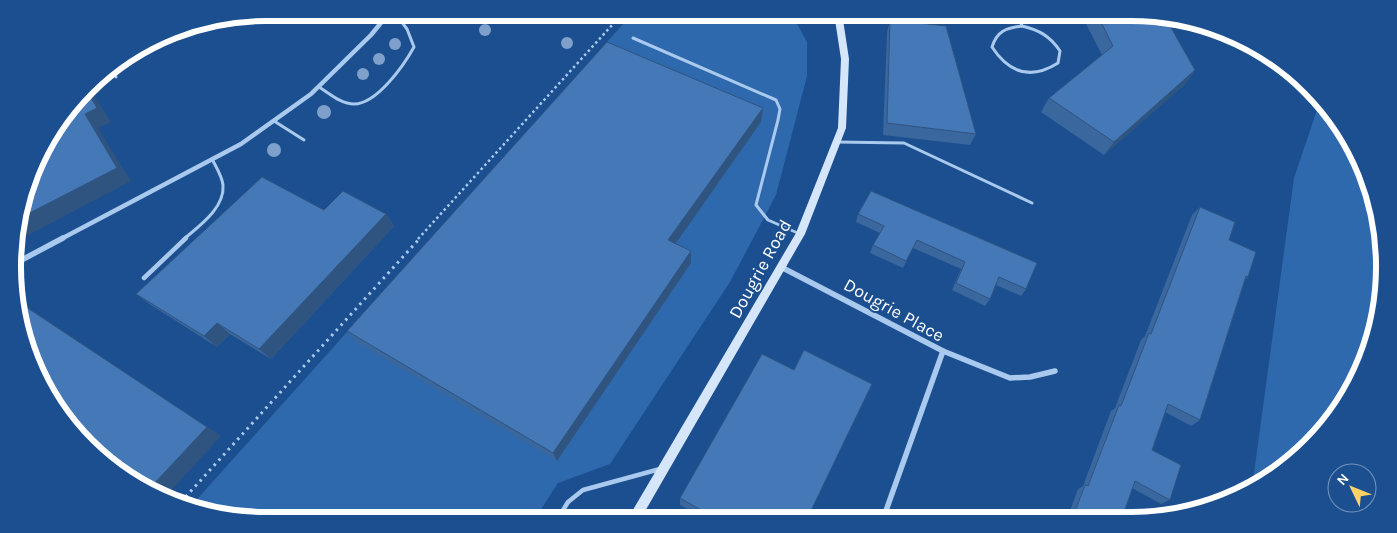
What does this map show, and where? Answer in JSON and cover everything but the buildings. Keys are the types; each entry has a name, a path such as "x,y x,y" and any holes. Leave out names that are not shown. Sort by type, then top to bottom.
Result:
{"street":[{"path":"21,260 241,144 319,87 372,35 382,21"},
{"name":"Dougrie Road","path":"638,512 800,234 842,128 845,59 839,21"},
{"name":"Dougrie Place","path":"781,267 943,351 886,512"},
{"path":"943,351 1010,378 1030,377 1055,371"}],"lane":[{"path":"319,87 352,104 361,104 374,96 409,59 414,47 401,21"},
{"path":"1020,21 1022,26"},
{"path":"1022,26 1040,30 1054,39 1060,52 1058,63 1047,71 1030,73 1012,69 999,59 992,47 995,35 1006,28 1022,26"},
{"path":"633,38 776,100 780,109 778,120 756,205 768,220 800,234"},
{"path":"274,121 304,140"},
{"path":"836,142 904,143 1032,204"},
{"path":"144,278 214,211 222,197 223,184 212,159"},
{"path":"562,512 568,502 583,490 663,468"}],"path":[{"path":"186,498 615,21"}],"shaded area":[{"path":"626,21 796,21 807,42 807,76 776,195 730,282 610,464 558,483 539,512 266,512 234,510 195,501"},
{"path":"1318,108 1343,144 1363,188 1374,234 1376,266 1374,299 1363,345 1343,389 1334,403 1304,440 1280,461 1253,479 1294,178"}]}
